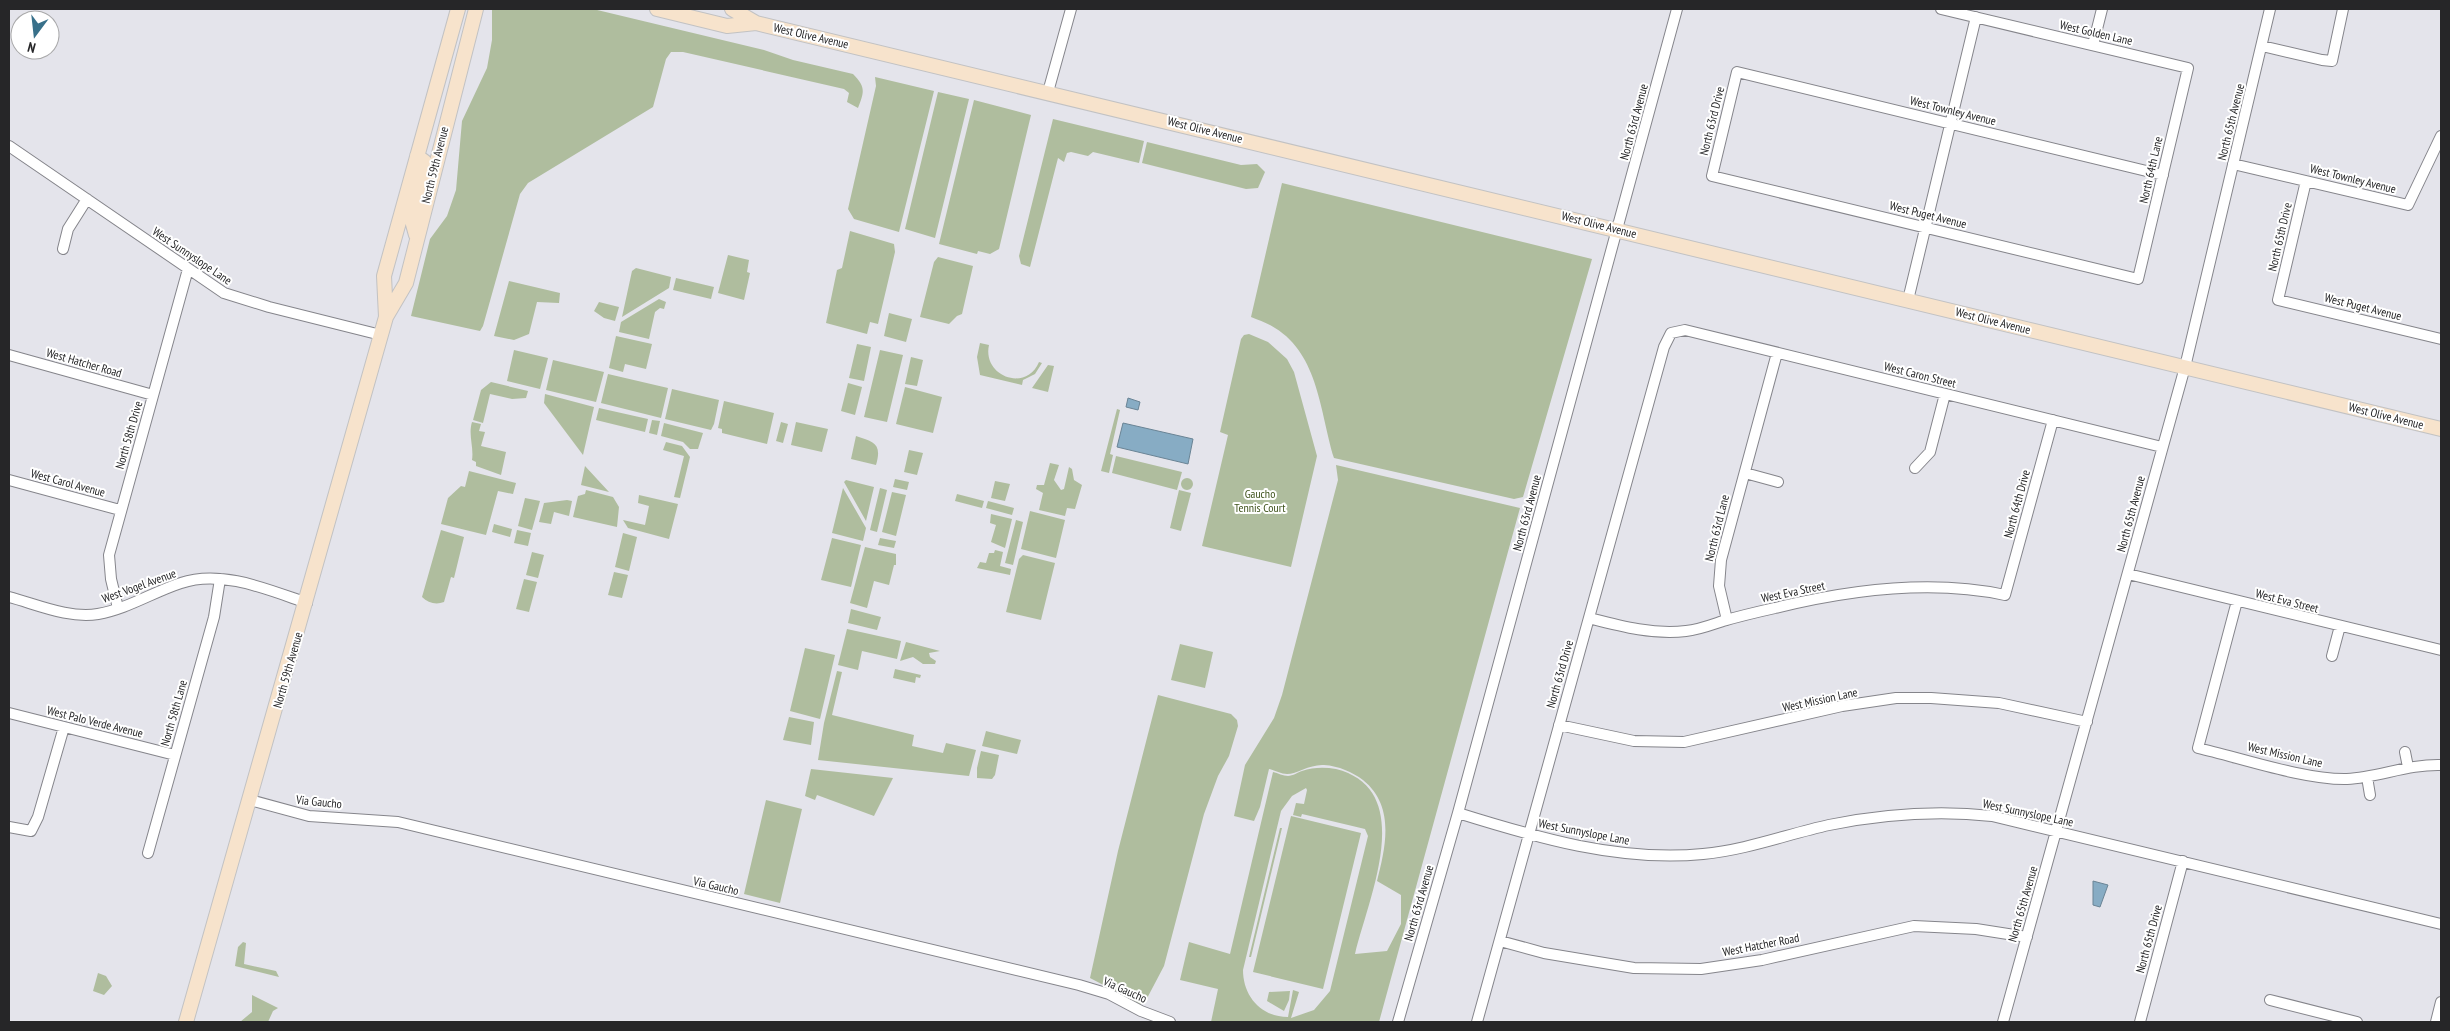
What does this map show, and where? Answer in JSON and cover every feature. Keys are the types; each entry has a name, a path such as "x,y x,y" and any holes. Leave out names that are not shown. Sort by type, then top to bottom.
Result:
{"main road":[{"name":"North 59th Avenue","path":"386,317 384,276 458,9"},
{"name":"North 59th Avenue","path":"186,1022 307,603 386,317 406,283 476,9"},
{"name":"West Olive Avenue","path":"657,9 727,26 756,23"},
{"name":"West Olive Avenue","path":"732,9 756,23 2441,429"},
{"path":"416,238 411,216 425,162 417,156"}],"street":[{"path":"1048,92 1071,9"},
{"name":"North 63rd Avenue","path":"1398,1022 1458,813 1677,9"},
{"name":"West Golden Lane","path":"1941,9 2188,68"},
{"path":"2093,45 2102,9"},
{"name":"North 65th Avenue","path":"2003,1022 2185,367 2270,9"},
{"path":"2262,46 2322,60 2332,60 2343,9"},
{"path":"1908,300 1976,17"},
{"name":"North 64th Lane","path":"2138,279 2188,68"},
{"name":"West Townley Avenue","path":"1737,72 2162,175"},
{"name":"North 63rd Drive","path":"1712,176 1737,72"},
{"name":"West Townley Avenue","path":"2233,164 2408,206 2441,136"},
{"name":"West Sunnyslope Lane","path":"9,146 233,298 381,335"},
{"name":"West Puget Avenue","path":"1712,176 2138,279"},
{"name":"North 65th Drive","path":"2278,300 2306,181"},
{"path":"64,249 68,229 87,199"},
{"name":"North 58th Drive","path":"118,608 109,561 120,510 188,269"},
{"name":"West Puget Avenue","path":"2278,300 2441,339"},
{"name":"West Caron Street","path":"1671,333 1684,330 2162,447"},
{"name":"North 63rd Drive","path":"1477,1022 1664,347 1671,333"},
{"name":"North 63rd Lane","path":"1727,620 1719,586 1721,560 1777,353"},
{"name":"West Hatcher Road","path":"9,355 153,395"},
{"path":"1915,468 1930,452 1945,394"},
{"name":"North 64th Drive","path":"2005,595 2053,420"},
{"path":"1744,473 1778,482"},
{"name":"West Carol Avenue","path":"9,480 120,510"},
{"name":"West Eva Street","path":"2128,574 2441,650"},
{"name":"West Vogel Avenue","path":"9,597 73,614 98,614 183,582 220,579 307,603"},
{"name":"North 58th Lane","path":"148,853 214,616 220,579"},
{"name":"West Eva Street","path":"1588,618 1659,632 1687,631 1826,597 1888,590 1962,589 2005,595"},
{"name":"West Mission Lane","path":"2237,601 2198,748 2306,774 2345,779 2367,777 2408,767 2441,765"},
{"path":"2332,656 2340,626"},
{"name":"West Mission Lane","path":"1559,725 1634,741 1684,742 1842,706 1896,698 1931,698 1998,703 2087,722"},
{"name":"West Palo Verde Avenue","path":"9,713 175,755"},
{"path":"9,827 31,831 38,817 64,726"},
{"path":"2404,752 2408,767"},
{"path":"2367,777 2370,796"},
{"name":"Via Gaucho","path":"250,800 309,816 398,822 1071,984 1109,994 1141,1011 1170,1022"},
{"name":"West Sunnyslope Lane","path":"1458,813 1594,850 1658,856 1685,856 1727,850 1828,826 1900,814 1936,812 1992,816 2441,924"},
{"name":"North 65th Drive","path":"2140,1022 2183,861"},
{"name":"West Hatcher Road","path":"1500,941 1544,953 1634,968 1701,968 1762,960 1914,926 1976,928 2027,937"},
{"path":"2270,1000 2357,1022"},
{"path":"2436,1022 2441,1002"}],"green space":[{"path":"492,9 593,9 764,50 793,60 853,74 860,82 863,93 858,108 847,102 849,93 844,89 683,52 671,52 666,59 653,107 528,183 520,194 480,331 411,316 430,239 447,216 456,190 462,121 487,68 492,40"},
{"path":"875,77 934,91 899,232 854,219 848,209 876,86"},
{"path":"938,92 969,99 935,238 905,229"},
{"path":"974,100 1031,115 999,249 990,254 978,251 977,254 939,244"},
{"path":"1053,119 1144,141 1139,163 1093,152 1088,156 1071,152 1067,153 1064,162 1058,158 1030,267 1021,264 1019,256"},
{"path":"1147,142 1241,165 1257,164 1265,172 1258,188 1246,189 1142,163"},
{"path":"1282,183 1592,259 1523,497 1514,499 1334,458 1316,386 1301,353 1290,339 1275,328 1251,317"},
{"path":"850,231 894,244 895,252 878,324 870,322 867,334 826,323 837,270 842,268"},
{"path":"728,255 749,260 747,272 750,273 744,300 718,293"},
{"path":"938,257 973,266 962,314 949,324 920,317 934,262"},
{"path":"636,268 671,277 669,288 622,317 632,271"},
{"path":"676,278 714,287 711,299 673,290"},
{"path":"509,281 560,293 559,303 537,302 529,334 514,340 494,336"},
{"path":"659,299 666,302 664,309 660,308 655,312 649,339 619,332 621,322"},
{"path":"599,302 619,307 615,321 604,318 594,311"},
{"path":"889,313 912,319 906,342 884,336"},
{"name":"Gaucho Tennis Court","path":"1249,334 1268,342 1287,359 1294,372 1317,456 1291,567 1202,546 1228,435 1220,432 1241,339 1244,335"},
{"path":"616,336 652,344 646,369 625,364 623,372 609,368"},
{"path":"980,343 989,345 989,356 992,365 1006,377 1025,377 1033,371 1039,362 1042,363 1035,374 1023,380 1022,385 980,375 977,357"},
{"path":"857,344 871,347 864,381 849,378"},
{"path":"514,350 548,358 540,389 507,381"},
{"path":"880,350 903,355 887,422 864,417"},
{"path":"911,357 923,360 917,386 905,384"},
{"path":"553,360 604,372 596,402 546,390"},
{"path":"1048,365 1054,366 1048,392 1032,388"},
{"path":"608,374 668,388 661,418 601,403"},
{"path":"491,382 528,391 526,398 512,399 490,394 483,423 473,420 481,390"},
{"path":"848,383 862,387 855,415 841,411"},
{"path":"905,387 942,397 933,433 896,424"},
{"path":"672,389 719,400 711,430 665,419"},
{"path":"545,394 594,407 583,455 544,403"},
{"path":"724,401 774,413 767,444 722,433 722,429 718,428"},
{"path":"599,408 648,419 645,432 596,420"},
{"path":"1117,409 1120,410 1110,454 1113,455 1109,473 1101,471"},
{"path":"652,420 660,421 657,435 649,433"},
{"path":"472,422 481,424 479,431 485,432 481,446 506,452 501,475 476,466 476,462 472,460"},
{"path":"781,422 788,424 783,443 776,441"},
{"path":"796,422 828,429 822,452 791,445"},
{"path":"664,423 703,433 698,449 690,449 683,442 661,436"},
{"path":"856,436 868,440 875,445 878,452 876,465 851,459"},
{"path":"666,442 682,446 690,457 680,498 674,497 684,456 663,450"},
{"path":"909,450 923,453 917,475 904,472"},
{"path":"1116,456 1182,472 1177,490 1112,473"},
{"path":"1050,463 1059,465 1054,480 1061,490 1064,489 1069,467 1072,469 1074,480 1082,485 1075,509 1067,508 1065,516 1039,510 1043,493 1036,489 1037,485 1044,485"},
{"path":"1336,465 1520,508 1379,1022 1211,1022 1218,989 1180,980 1189,942 1230,954 1273,772 1288,776 1310,769 1328,768 1336,769 1361,781 1376,799 1382,823 1381,849 1376,878 1355,954 1387,951 1401,924 1401,895 1377,881 1385,841 1384,814 1373,790 1359,777 1340,768 1324,765 1287,774 1269,769 1260,807 1254,821 1234,816 1245,765 1274,718 1282,695 1338,480","holes":["1306,788 1304,804 1296,803 1293,815 1301,817 1302,814 1365,829 1368,836 1330,991 1314,1010 1291,1018 1299,992 1293,990 1288,1017 1270,1013 1262,1009 1250,996 1246,988 1243,970 1281,811 1292,796"]},
{"path":"585,466 609,492 581,485"},
{"path":"469,471 516,483 513,494 498,491 486,535 441,524 448,498 461,486 465,487"},
{"path":"1185,478 1189,478 1193,484 1189,490 1185,490 1181,486 1181,482"},
{"path":"895,479 909,482 907,490 893,487"},
{"path":"846,480 874,487 866,521 844,482"},
{"path":"995,481 1010,484 1005,501 991,498"},
{"path":"843,488 866,528 863,541 832,533"},
{"path":"880,488 887,490 877,532 870,530"},
{"path":"586,490 613,497 619,507 617,527 573,517 578,496 585,494"},
{"path":"1179,490 1191,493 1181,531 1170,528"},
{"path":"892,492 906,495 896,536 882,532"},
{"path":"957,494 984,501 982,508 955,501"},
{"path":"639,495 678,504 669,539 628,528 623,520 645,525 649,506 638,503"},
{"path":"525,498 540,501 532,530 518,526"},
{"path":"572,501 569,516 554,512 551,524 539,522 544,503"},
{"path":"988,501 1014,508 1012,515 986,508"},
{"path":"1030,511 1065,520 1056,558 1021,549"},
{"path":"991,514 1012,519 1005,548 991,542 996,525 990,523"},
{"path":"1016,520 1023,522 1013,565 1005,563"},
{"path":"494,524 512,529 510,537 492,532"},
{"path":"441,530 464,537 454,578 451,577 444,602 435,603 429,602 422,597"},
{"path":"517,530 531,533 528,546 514,543"},
{"path":"623,533 637,537 629,571 615,567"},
{"path":"832,538 861,545 851,587 821,580"},
{"path":"880,538 896,541 894,548 878,545"},
{"path":"865,547 896,554 896,565 894,565 889,585 874,581 867,608 850,603"},
{"path":"995,550 1003,552 1000,566 1011,569 1010,575 977,568 980,562 986,563 989,553 994,553"},
{"path":"532,552 544,555 538,578 526,575"},
{"path":"1023,555 1055,563 1041,620 1006,612 1019,559"},
{"path":"614,572 628,575 622,598 608,595"},
{"path":"524,579 537,582 529,612 516,609"},
{"path":"851,609 881,617 877,630 848,623"},
{"path":"847,629 901,641 897,659 862,651 858,670 838,665"},
{"path":"906,642 940,651 929,653 930,657 936,661 935,664 923,664 913,657 900,661"},
{"path":"1180,644 1213,652 1205,688 1171,680"},
{"path":"805,648 835,655 820,719 790,711"},
{"path":"895,669 921,675 920,678 916,677 915,683 893,678"},
{"path":"837,671 842,672 832,715 914,735 912,746 943,753 946,743 976,750 969,776 818,760 824,723"},
{"path":"1158,695 1231,714 1237,720 1238,726 1229,756 1218,776 1204,814 1164,966 1144,1004 1140,1004 1090,978 1118,851"},
{"path":"789,717 814,722 811,745 783,740"},
{"path":"986,731 1021,740 1017,754 982,746"},
{"path":"981,751 999,755 995,775 992,779 977,778"},
{"path":"811,769 893,778 874,816 817,795 815,800 805,796"},
{"path":"766,800 802,809 780,903 744,894"},
{"path":"1291,816 1361,833 1323,989 1253,972"},
{"path":"1280,828 1282,828 1251,957 1249,957"},
{"path":"243,942 246,943 244,964 276,971 279,977 235,966 238,947"},
{"path":"98,973 106,976 112,986 104,995 93,991"},
{"path":"1290,991 1289,1000 1284,1011 1267,1001 1269,992"},
{"path":"252,995 278,1008 273,1011 268,1022 240,1022 252,1012"}],"water":[{"path":"1128,398 1140,402 1138,410 1126,407"},
{"path":"1123,423 1193,439 1188,464 1117,447"},
{"path":"2093,881 2108,885 2100,907 2093,905"}]}
